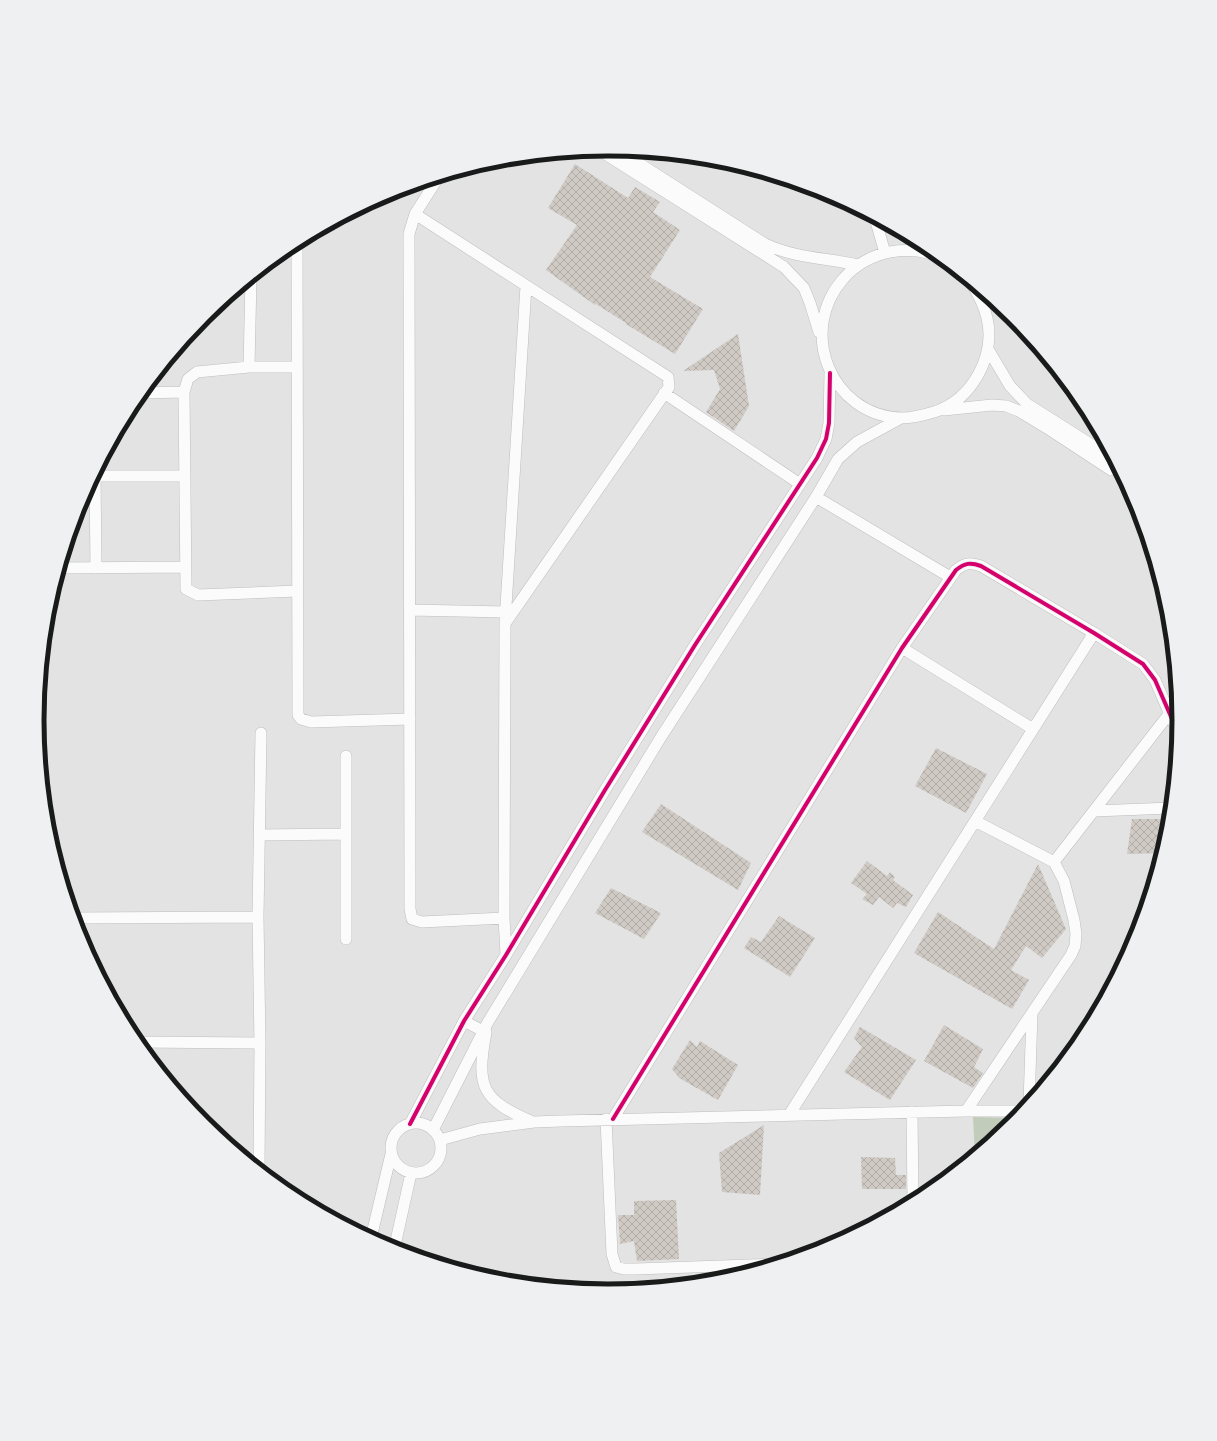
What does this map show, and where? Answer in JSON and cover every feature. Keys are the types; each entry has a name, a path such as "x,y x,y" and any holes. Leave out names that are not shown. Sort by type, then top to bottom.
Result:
{"street":[{"path":"610,156 784,267 804,288 821,338 824,356 830,373 848,396 860,405 873,412 902,418 921,416 940,410 992,405 1006,406 1019,411 1111,470 1114,469"},
{"path":"628,157 765,244 776,249 811,258 858,265"},
{"path":"434,184 415,214 410,234 409,254 410,910 412,919 422,922 504,918"},
{"path":"415,214 668,377 669,387 506,617"},
{"path":"877,224 885,253"},
{"path":"913,251 917,248"},
{"path":"297,250 298,715 301,719 311,722 410,719"},
{"path":"821,338 825,310 830,297 838,284 858,265 885,253 913,251 925,253"},
{"path":"249,367 251,284"},
{"path":"506,955 504,918 506,617 526,286"},
{"path":"940,410 954,402 966,392 983,365 988,349 989,334 988,319 980,295"},
{"path":"988,349 1010,386 1027,404 1106,454"},
{"path":"297,367 249,367 197,372 188,379 184,392 186,590 198,595 297,591"},
{"path":"410,1124 464,1021 506,955 695,645 817,458 826,439 829,423 830,373"},
{"path":"149,393 184,392"},
{"path":"664,393 800,484"},
{"path":"433,1130 486,1027 661,737 816,497 838,460 857,442 902,418"},
{"path":"100,475 185,476"},
{"path":"95,486 96,568"},
{"path":"816,497 950,577"},
{"path":"760,1265 636,1269 616,1267 612,1254 610,1119 902,648 950,577 964,564 976,564 1094,633 1143,664 1155,680 1173,722"},
{"path":"65,568 185,567"},
{"path":"410,610 506,617"},
{"path":"789,1115 1094,633"},
{"path":"902,648 1033,729"},
{"path":"1054,862 1169,714"},
{"path":"259,1163 260,1042 258,917 261,733"},
{"path":"346,756 346,939"},
{"path":"1094,811 1166,808"},
{"path":"966,1111 1071,955 1075,946 1076,934 1070,902 1064,881 1054,862 975,821"},
{"path":"259,834 346,834"},
{"path":"80,918 258,917"},
{"path":"1029,1097 1032,1013"},
{"path":"464,1021 486,1027"},
{"path":"486,1027 481,1070 487,1091 493,1099 503,1107 534,1122"},
{"path":"145,1042 260,1042"},
{"path":"440,1140 480,1129 534,1122 912,1112 1016,1111"},
{"path":"912,1112 913,1196"},
{"path":"372,1233 391,1154 392,1139 397,1132 410,1124 426,1125 433,1130 440,1140 440,1157 435,1165 420,1173 404,1171 398,1167 391,1154"},
{"path":"395,1243 411,1173"}],"green space":[{"path":"973,1117 1010,1118 981,1145 975,1150"}],"building":[{"path":"575,164 628,198 635,187 660,202 653,212 680,230 650,277 703,309 675,354 596,304 595,305 546,270 577,225 548,208"},
{"path":"738,334 749,406 734,431 706,412 720,389 714,370 683,371"},
{"path":"936,748 987,774 966,813 915,786"},
{"path":"661,804 751,863 738,890 642,832"},
{"path":"1132,819 1164,819 1157,853 1127,854"},
{"path":"867,861 887,876 890,872 895,877 893,880 913,895 906,907 897,903 893,908 879,897 873,905 862,899 867,894 851,883"},
{"path":"1038,864 1066,929 1042,958 1026,946 1011,970 1029,980 1012,1009 914,953 938,912 994,949"},
{"path":"611,888 661,913 644,939 595,913"},
{"path":"779,916 815,938 790,977 744,948 751,937 761,942"},
{"path":"944,1025 983,1049 974,1067 983,1073 973,1088 924,1061"},
{"path":"860,1027 916,1060 890,1100 844,1072 862,1047 854,1038"},
{"path":"690,1040 697,1047 700,1041 738,1065 718,1100 679,1078 672,1069"},
{"path":"764,1125 760,1195 722,1192 719,1153"},
{"path":"861,1157 895,1158 896,1175 906,1175 906,1189 862,1189"},
{"path":"676,1200 679,1259 637,1261 634,1241 620,1244 618,1215 634,1215 634,1201"}],"cycle path":[{"path":"410,1124 464,1021 506,955 605,790 695,645 817,458 826,439 829,423 830,373"},
{"path":"613,1119 902,648 956,570 968,564 981,566 1143,664 1155,680 1173,721"}]}
